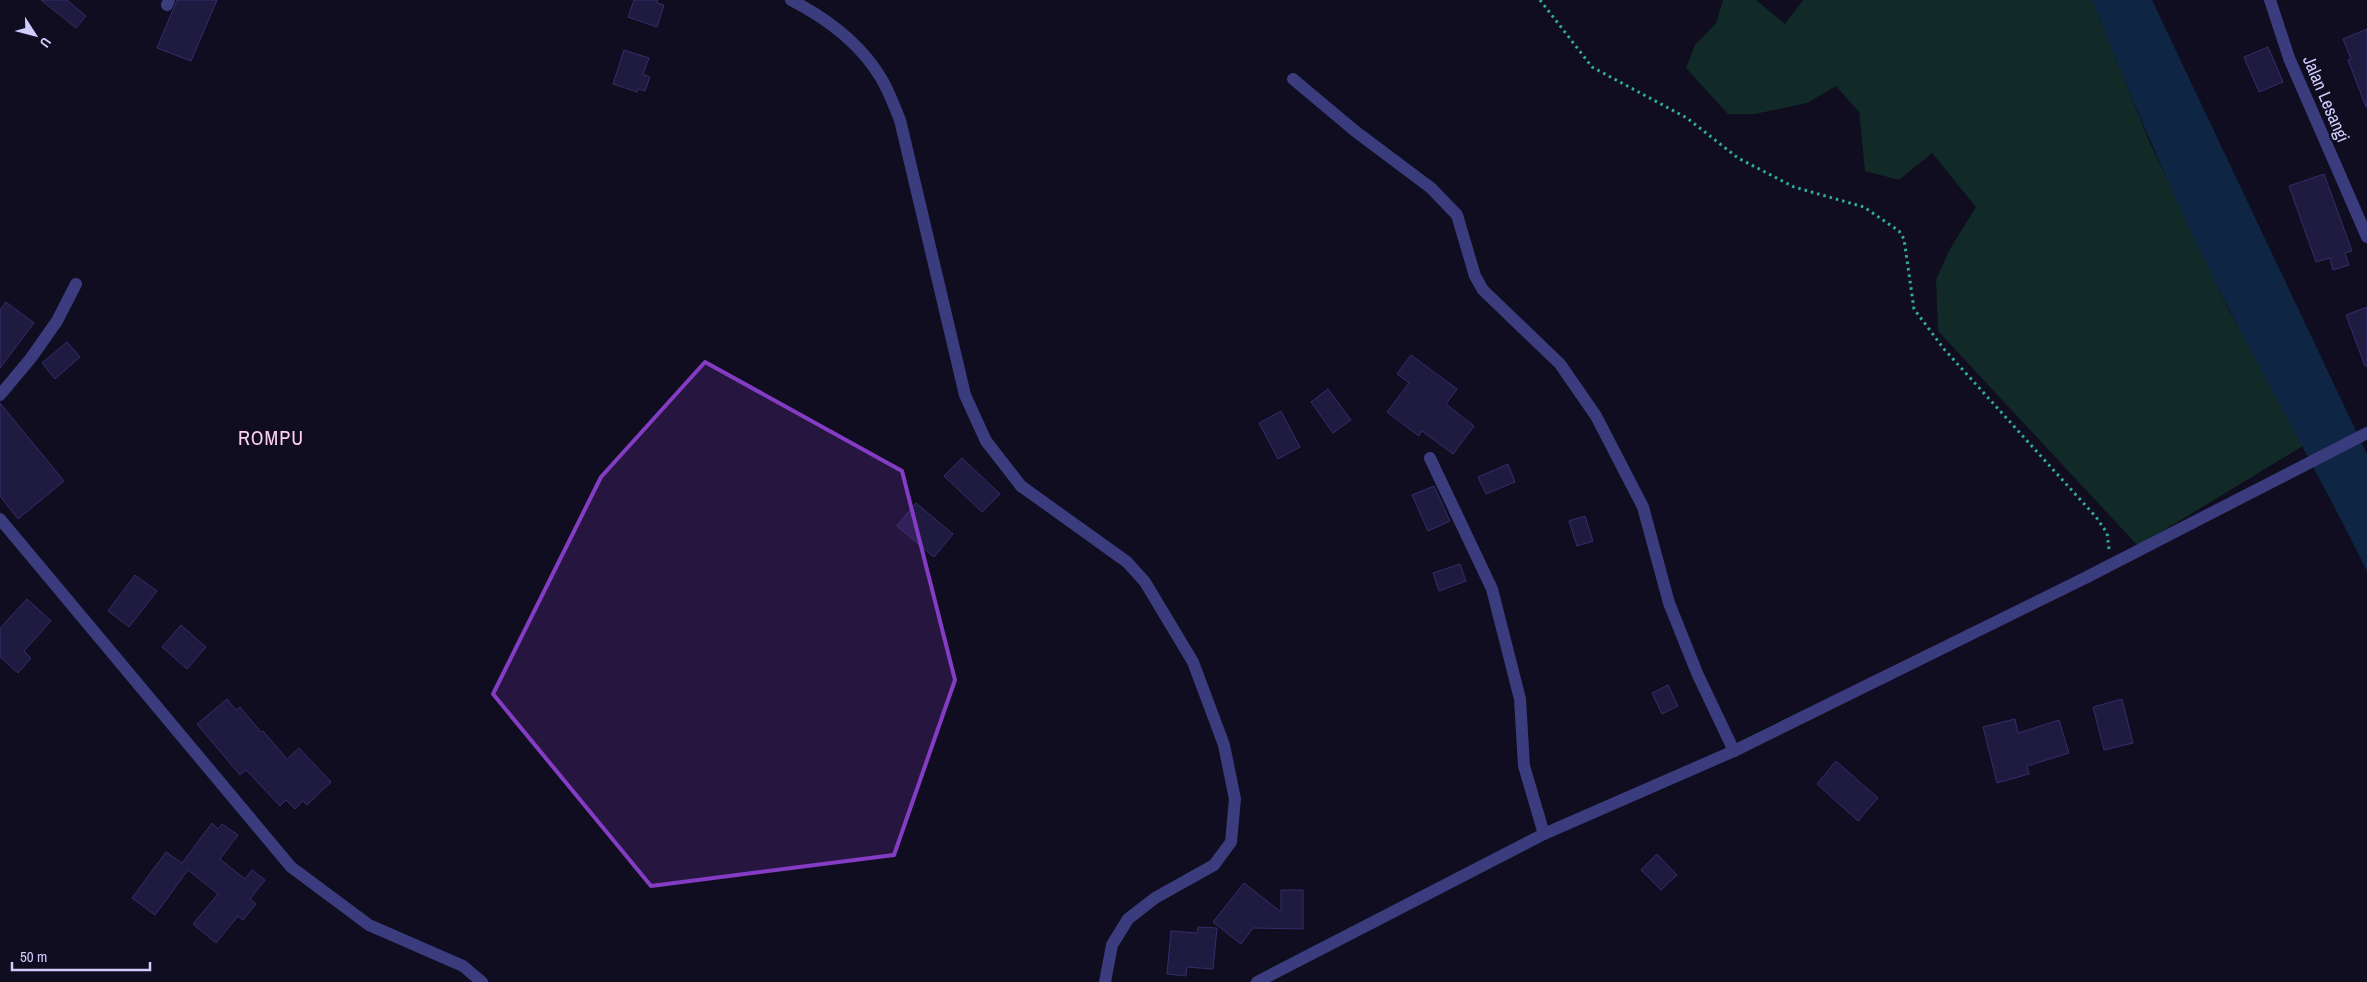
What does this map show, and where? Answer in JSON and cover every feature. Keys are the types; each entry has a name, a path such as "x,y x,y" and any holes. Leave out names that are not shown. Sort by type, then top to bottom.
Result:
{"street":[{"path":"791,0 818,14 856,46 881,78 900,120 965,395 986,441 1021,486 1127,562 1145,582 1194,662 1224,745 1235,799 1231,842 1214,865 1155,898 1128,919 1112,945 1105,982"},
{"name":"Jalan Lesangi","path":"2270,0 2290,58 2367,237"},
{"path":"1293,79 1355,131 1431,188 1457,215 1475,276 1484,290 1560,364 1596,416 1643,507 1669,604 1697,673 1734,751"},
{"path":"0,395 31,358 57,321 76,284"},
{"path":"1257,982 1544,834 1734,751 2100,570 2367,433"},
{"path":"1430,458 1492,589 1520,698 1524,766 1544,834"},
{"path":"0,519 291,867 369,925 462,966 482,982"}],"path":[{"path":"1540,0 1592,67 1687,118 1738,158 1794,187 1864,207 1899,231 1904,239 1914,309 1944,349 2108,533 2110,550 2100,570"}],"highlighted area":[{"path":"705,362 902,471 955,680 894,855 651,886 493,694 601,477"}],"green space":[{"path":"1723,0 1756,0 1785,24 1803,0 2092,0 2151,145 2227,306 2303,446 2138,546 1938,331 1936,280 1950,249 1976,207 1932,153 1899,180 1865,171 1859,112 1836,86 1807,103 1755,114 1728,114 1686,68 1695,45 1716,23"}],"water":[{"path":"2092,0 2152,0 2367,454 2367,571 2209,270 2157,155"}],"building":[{"path":"41,0 67,0 86,16 76,28"},
{"path":"177,0 217,0 191,61 157,48"},
{"path":"634,0 658,0 657,3 664,5 657,27 628,17"},
{"path":"2367,29 2366,107 2348,60 2351,59 2343,39"},
{"path":"2268,47 2283,82 2259,92 2244,57"},
{"path":"624,50 649,58 643,74 650,77 645,91 638,89 637,92 613,84"},
{"path":"2324,174 2352,251 2345,253 2349,265 2333,270 2330,258 2316,262 2289,186"},
{"path":"6,302 34,323 0,368 0,310"},
{"path":"2367,307 2367,366 2365,366 2346,315"},
{"path":"67,342 80,357 55,379 42,363"},
{"path":"1411,355 1457,389 1446,404 1474,426 1453,454 1422,431 1419,436 1387,412 1409,383 1397,374"},
{"path":"1328,389 1351,420 1333,433 1311,402"},
{"path":"0,403 64,481 18,519 0,496"},
{"path":"1281,411 1300,447 1278,459 1259,423"},
{"path":"962,458 1000,494 982,512 944,476"},
{"path":"1508,464 1515,482 1486,494 1478,477"},
{"path":"1434,486 1450,521 1428,531 1412,495"},
{"path":"916,503 953,534 934,557 897,526"},
{"path":"1585,516 1593,541 1577,546 1569,521"},
{"path":"1460,564 1466,581 1439,591 1433,573"},
{"path":"135,575 157,591 129,627 108,611"},
{"path":"27,599 51,621 24,651 31,658 18,673 0,657 0,628"},
{"path":"181,625 206,647 187,669 162,647"},
{"path":"1668,685 1678,706 1662,714 1652,693"},
{"path":"227,699 236,710 240,707 287,759 299,748 331,782 307,805 303,801 295,809 286,800 280,806 246,770 240,775 197,724"},
{"path":"2122,699 2133,743 2104,750 2093,707"},
{"path":"2015,719 2018,733 2059,720 2069,753 2027,766 2029,774 1997,783 1983,727"},
{"path":"1836,761 1878,798 1858,821 1817,784"},
{"path":"212,823 218,829 222,824 238,835 220,859 245,879 252,870 265,880 250,899 256,904 243,920 238,916 216,943 193,924 218,894 188,870 155,915 132,898 166,852 182,863"},
{"path":"1657,854 1677,875 1661,890 1641,870"},
{"path":"1244,883 1281,912 1281,890 1303,890 1303,929 1253,928 1241,944 1213,922"},
{"path":"1198,927 1217,928 1213,969 1187,967 1186,976 1167,974 1171,931 1197,933"}],"district":[{"name":"ROMPU","path":"271,438"}]}
